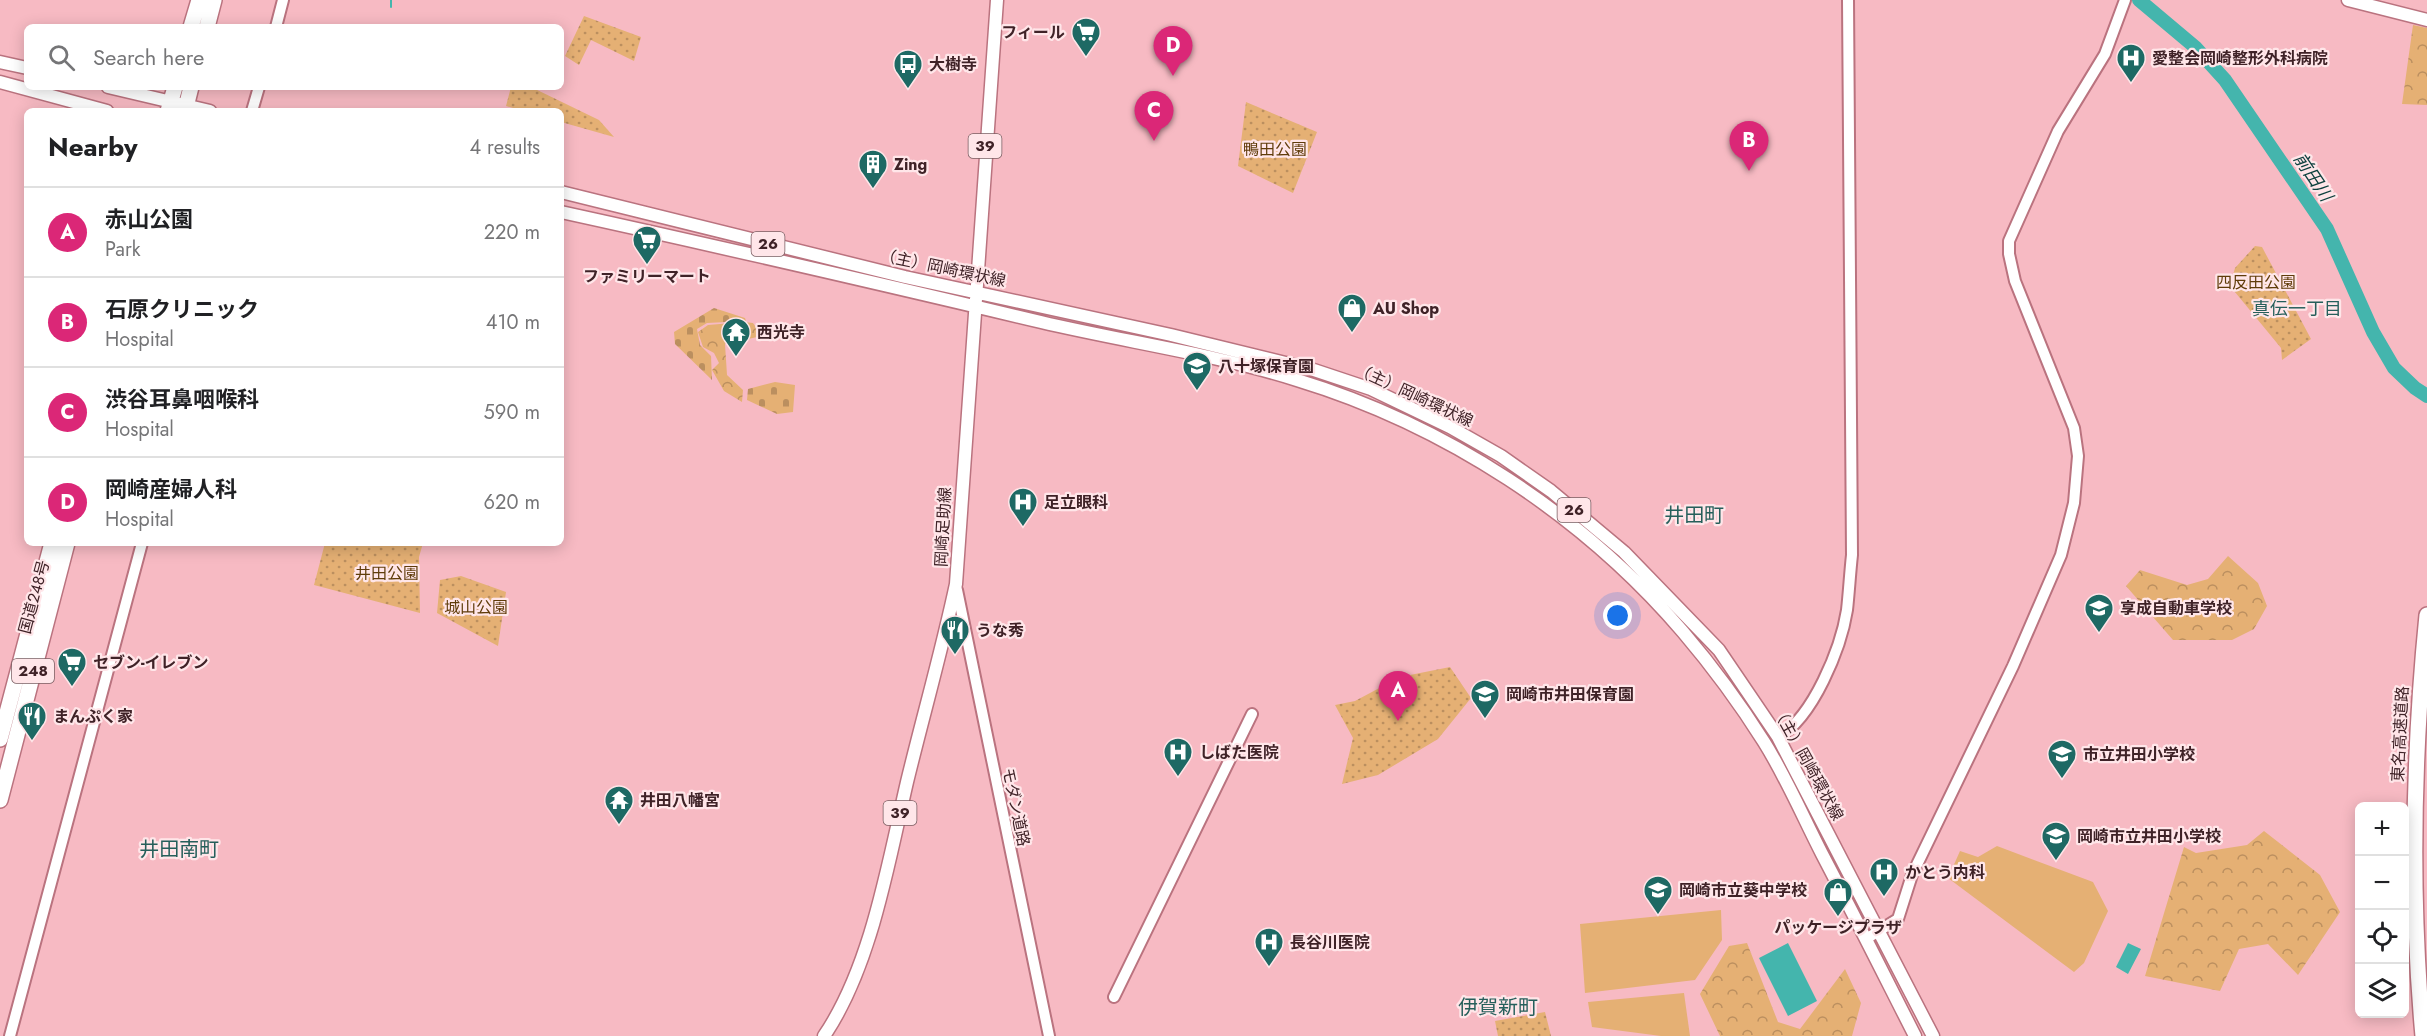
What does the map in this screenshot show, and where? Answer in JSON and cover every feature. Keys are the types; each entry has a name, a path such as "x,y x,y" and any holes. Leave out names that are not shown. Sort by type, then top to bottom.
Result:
{"highway":[{"path":"192,24 199,0"},
{"path":"208,24 214,0"},
{"path":"186,108 190,90"},
{"name":"国道248号","path":"0,739 51,546"},
{"name":"国道248号","path":"0,800 66,546"},
{"name":"東名高速道路","path":"2423,1036 2415,900 2414,832 2419,693 2427,615"}],"main road":[{"name":"岡崎足助線","path":"824,1036 842,1006 862,959 939,666 956,584 997,0"},
{"path":"2348,0 2427,20"},
{"path":"0,62 24,67"},
{"path":"0,82 24,89"},
{"path":"30,90 96,108"},
{"path":"123,90 171,100 186,108"},
{"name":"（主）岡崎環状線","path":"564,193 894,274 1314,370 1371,389 1450,427 1501,456 1551,490 1624,552 1719,650 1778,737 1933,1036"},
{"name":"（主）岡崎環状線","path":"564,213 1241,364 1300,381 1439,438 1490,467 1539,502 1619,566 1658,603 1713,670 1765,743 1915,1036"}],"street":[{"path":"277,24 283,0"},
{"path":"1778,737 1787,732 1815,695 1828,670 1847,612 1852,555 1848,0"},
{"path":"1866,939 1898,919 1912,875 2013,666 2061,555 2068,533 2076,489 2078,442 2015,281 2009,254 2009,240 2058,131 2105,54 2125,0"},
{"path":"253,108 258,90"},
{"path":"10,1036 141,546"},
{"name":"モダン道路","path":"956,584 958,604 1049,1036"},
{"path":"1114,997 1251,714"}],"green space":[{"path":"584,16 641,37 634,61 591,40 579,65 565,56"},
{"path":"2413,25 2427,28 2427,105 2402,104"},
{"path":"510,90 537,90 599,120 614,137 564,123 564,108 506,106"},
{"name":"鴨田公園","path":"1246,102 1317,132 1293,193 1238,166"},
{"name":"四反田公園","path":"2255,246 2262,247 2311,339 2282,360 2281,348 2230,286 2235,268"},
{"path":"714,308 745,318 746,321 707,323 697,329 700,345 711,356 712,380 675,344 674,332"},
{"path":"753,323 762,336 725,344 727,375 743,390 742,402 724,391 712,370 719,363 714,353 703,347 698,332 708,325"},
{"path":"775,382 795,385 793,412 777,414 747,400 748,389"},
{"name":"井田公園","path":"324,546 422,546 419,557 420,613 314,585"},
{"path":"2228,556 2258,583 2267,606 2254,629 2232,640 2173,640 2126,586 2140,570 2187,585 2208,579"},
{"name":"城山公園","path":"461,576 506,592 498,646 437,613 440,580"},
{"path":"1450,667 1471,698 1438,739 1378,775 1342,784 1353,738 1335,705 1355,701 1400,677"},
{"path":"2264,831 2320,875 2340,912 2298,975 2268,944 2239,949 2220,991 2145,976 2184,847 2196,853 2247,845"},
{"path":"1997,846 2093,882 2108,911 2084,963 2074,972 1948,878 1960,851 1978,857"},
{"path":"1721,910 1722,940 1695,980 1585,993 1580,924"},
{"path":"1747,943 1778,1022 1800,1029 1845,969 1861,1003 1852,1036 1720,1036 1700,994 1729,946"},
{"path":"1684,993 1690,1036 1661,1036 1592,1027 1588,1002"},
{"path":"1545,1012 1551,1036 1498,1036 1495,1021"}],"water":[{"path":"1788,943 1817,1001 1788,1016 1759,958"},
{"path":"2128,943 2141,949 2128,974 2116,967"}],"waterway":[{"path":"391,0 391,7"},
{"name":"前田川","path":"2139,0 2195,47 2225,80 2327,229 2373,332 2394,368 2427,396"}],"place":[{"name":"フィール","path":"1086,58"},
{"name":"岡崎産婦人科","path":"1173,76"},
{"name":"愛整会岡崎整形外科病院","path":"2131,84"},
{"name":"大樹寺","path":"908,90"},
{"name":"渋谷耳鼻咽喉科","path":"1154,141"},
{"name":"石原クリニック","path":"1749,171"},
{"name":"Zing","path":"873,190"},
{"name":"ファミリーマート","path":"647,266"},
{"name":"AU Shop","path":"1352,334"},
{"name":"西光寺","path":"736,358"},
{"name":"八十塚保育園","path":"1197,392"},
{"name":"足立眼科","path":"1023,528"},
{"name":"享成自動車学校","path":"2099,634"},
{"name":"うな秀","path":"955,656"},
{"name":"セブン-イレブン","path":"72,688"},
{"name":"岡崎市井田保育園","path":"1485,720"},
{"name":"赤山公園","path":"1398,721"},
{"name":"まんぷく家","path":"32,742"},
{"name":"しばた医院","path":"1178,778"},
{"name":"市立井田小学校","path":"2062,780"},
{"name":"井田八幡宮","path":"619,826"},
{"name":"岡崎市立井田小学校","path":"2056,862"},
{"name":"かとう内科","path":"1884,898"},
{"name":"岡崎市立葵中学校","path":"1658,916"},
{"name":"パッケージプラザ","path":"1838,918"},
{"name":"長谷川医院","path":"1269,968"}],"district":[{"name":"真伝一丁目","path":"2297,309"},
{"name":"井田町","path":"1694,515"},
{"name":"井田南町","path":"179,849"},
{"name":"伊賀新町","path":"1498,1007"}]}
